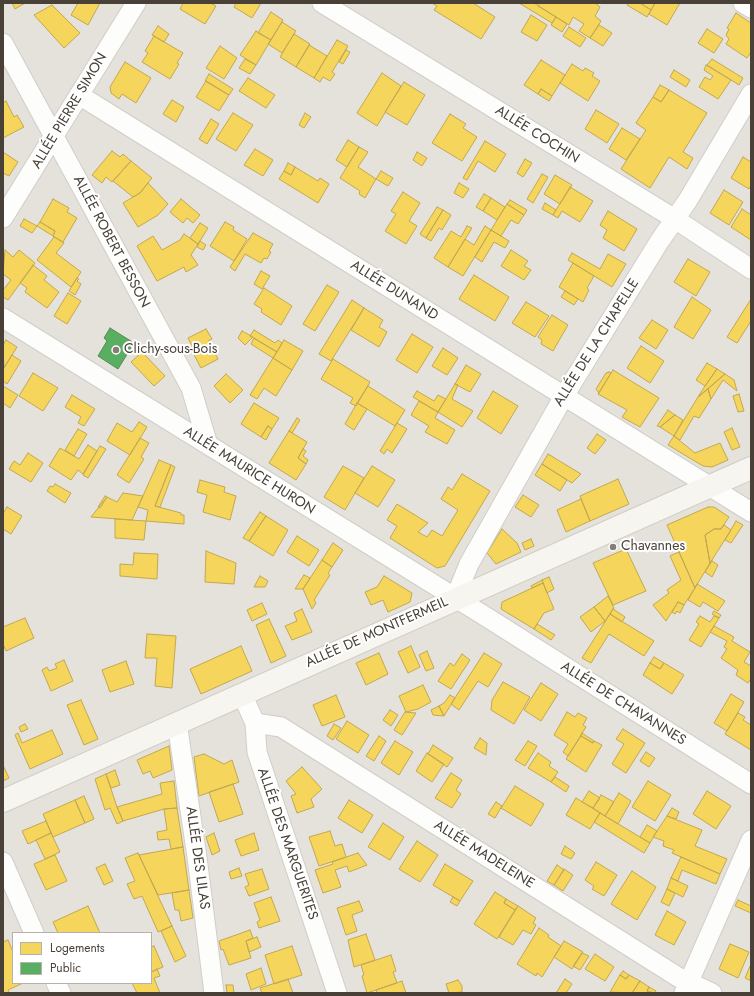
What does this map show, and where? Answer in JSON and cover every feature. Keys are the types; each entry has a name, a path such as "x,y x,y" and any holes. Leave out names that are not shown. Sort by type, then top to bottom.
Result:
{"main road":[{"name":"ALLÉE DE MONTFERMEIL","path":"3,800 455,598 751,468"}],"street":[{"name":"ALLÉE PIERRE SIMON","path":"3,218 54,138 136,3"},
{"name":"ALLÉE COCHIN","path":"322,3 675,219 751,269"},
{"path":"743,3 751,8"},
{"name":"ALLÉE ROBERT BESSON","path":"3,43 191,388 208,445"},
{"name":"ALLÉE DE LA CHAPELLE","path":"455,598 469,564 564,396 751,94"},
{"name":"ALLÉE DUNAND","path":"79,95 692,477 751,512"},
{"name":"ALLÉE MAURICE HURON","path":"3,318 455,598 494,624"},
{"name":"ALLÉE DE CHAVANNES","path":"494,624 751,784"},
{"name":"ALLÉE DES MARGUERITES","path":"242,694 255,723 257,752 337,993"},
{"name":"ALLÉE DES LILAS","path":"177,723 198,856 214,993"},
{"name":"ALLÉE MADELEINE","path":"255,723 281,726 686,988 712,993"},
{"path":"686,988 751,840"},
{"path":"3,862 34,932"},
{"path":"56,984 61,993"}],"shaded area":[{"path":"3,3 751,3 751,993 3,993"}],"building: Logements":[{"path":"12,3 25,3 15,9"},
{"path":"78,3 100,3 88,25 71,15"},
{"path":"183,3 210,3 216,6 205,24 180,9"},
{"path":"236,3 261,3 252,18 234,7"},
{"path":"432,3 473,3 495,17 481,39 434,10 437,6"},
{"path":"519,3 534,3 556,17 552,23"},
{"path":"540,3 595,3 600,7 595,16 601,21 590,38 579,31 584,24 573,17 569,25 538,6"},
{"path":"628,3 640,3 651,10 647,17 627,5"},
{"path":"640,3 655,3 651,10"},
{"path":"655,3 680,3 667,25 649,14"},
{"path":"52,5 80,33 64,48 34,15"},
{"path":"271,12 283,20 271,40 258,33"},
{"path":"736,13 751,23 751,52 747,58 726,44 729,39 726,35 729,29 727,28"},
{"path":"531,15 547,25 537,41 521,32"},
{"path":"556,17 567,24 562,32 551,25"},
{"path":"282,22 296,31 282,53 268,44"},
{"path":"599,25 612,33 603,46 590,38"},
{"path":"158,26 169,34 164,42 152,35"},
{"path":"569,27 586,38 580,47 563,36"},
{"path":"707,29 723,39 714,53 698,43"},
{"path":"256,31 271,40 256,65 240,55"},
{"path":"294,34 310,44 296,67 280,57"},
{"path":"154,36 183,53 177,63 179,64 170,79 142,62 148,53 145,51"},
{"path":"337,40 348,46 332,72 335,74 330,81 323,77 320,82 314,78"},
{"path":"309,45 327,56 314,78 296,67"},
{"path":"220,46 237,58 224,79 206,68"},
{"path":"346,50 350,52 343,64 339,62"},
{"path":"245,59 256,65 250,74 239,68"},
{"path":"712,59 743,78 739,85 707,65"},
{"path":"541,60 565,75 552,96 541,89 538,94 524,85"},
{"path":"125,62 151,78 136,103 122,94 119,99 111,93 110,87"},
{"path":"572,64 583,71 585,68 594,73 592,76 600,81 588,101 560,83"},
{"path":"706,65 731,80 718,99 699,87 705,77 710,80 713,76 704,70"},
{"path":"674,70 690,80 686,87 670,77"},
{"path":"382,73 401,86 377,126 357,113"},
{"path":"209,74 233,89 229,95 205,81"},
{"path":"248,78 275,95 266,108 239,91"},
{"path":"206,81 229,95 219,111 196,97"},
{"path":"404,82 425,95 407,125 385,112"},
{"path":"660,85 669,90 661,102 653,97"},
{"path":"541,89 552,96 549,101 538,94"},
{"path":"669,90 707,113 683,152 693,158 687,169 669,157 650,188 621,169 646,130 636,123 653,97 661,102"},
{"path":"172,100 184,107 176,122 163,114"},
{"path":"6,101 14,117 17,115 24,127 3,138 3,103"},
{"path":"596,110 619,124 607,143 585,129"},
{"path":"233,113 253,125 236,151 216,139"},
{"path":"305,113 311,117 304,128 299,125"},
{"path":"450,114 466,124 463,128 477,137 462,161 432,143"},
{"path":"211,119 219,124 207,144 199,139"},
{"path":"622,128 640,139 626,160 609,149"},
{"path":"348,140 359,147 347,167 336,160"},
{"path":"485,141 506,154 495,172 478,161 467,180 463,178"},
{"path":"359,147 368,152 358,167 376,179 365,198 359,194 360,191 340,178"},
{"path":"255,149 273,160 263,176 244,165"},
{"path":"112,151 120,157 123,154 131,161 112,182 106,177 102,183 92,175"},
{"path":"3,152 18,162 9,176 3,173"},
{"path":"417,152 427,158 422,166 413,160"},
{"path":"743,157 751,162 751,185 749,189 731,178"},
{"path":"525,159 532,163 523,177 517,173"},
{"path":"131,161 152,178 140,193 133,197 113,181"},
{"path":"288,163 295,167 291,175 284,171"},
{"path":"295,167 318,181 320,178 329,184 318,203 279,179 284,171 291,175"},
{"path":"381,171 393,178 388,186 376,179"},
{"path":"542,174 548,177 533,203 527,199"},
{"path":"555,175 572,185 560,204 544,194"},
{"path":"148,183 168,204 158,215 138,227 123,203 140,193"},
{"path":"459,183 469,189 463,198 454,193"},
{"path":"570,187 593,201 580,222 562,211 558,218 553,215"},
{"path":"724,190 743,202 729,225 710,213"},
{"path":"403,192 420,203 409,221 417,226 406,244 385,231 396,214 391,211"},
{"path":"484,194 491,198 483,211 476,207"},
{"path":"491,198 505,207 497,220 483,211"},
{"path":"53,199 69,208 67,212 77,218 63,242 53,236 55,231 40,222"},
{"path":"181,199 200,215 193,223 187,218 183,223 170,212"},
{"path":"510,200 527,210 524,215 507,204"},
{"path":"545,203 556,210 553,215 542,209"},
{"path":"507,204 524,215 518,224 511,220 501,236 491,230"},
{"path":"437,207 443,210 426,238 420,234"},
{"path":"742,209 751,215 751,240 731,227"},
{"path":"443,210 451,215 442,230 439,228 431,241 426,238"},
{"path":"608,211 637,229 624,251 603,238 607,230 600,225"},
{"path":"24,219 37,226 32,233 20,226"},
{"path":"40,222 55,231 53,236 37,226"},
{"path":"225,222 234,227 233,230 247,239 234,261 210,246"},
{"path":"200,223 208,228 198,244 190,238"},
{"path":"467,226 472,228 448,267 434,258 451,231 461,237"},
{"path":"485,226 491,230 463,276 448,267 465,239 474,245"},
{"path":"491,230 509,241 505,248 494,242 482,262 475,257"},
{"path":"253,233 273,244 269,251 271,252 267,259 264,258 261,263 245,254 235,271 230,267"},
{"path":"184,234 198,244 191,255 198,265 186,272 184,267 157,281 137,246 153,236 162,250 180,240"},
{"path":"54,237 64,243 56,253 81,272 71,287 37,260"},
{"path":"200,241 206,245 203,250 197,247"},
{"path":"5,250 13,257 19,250 35,263 8,300 3,297 3,290 11,280 3,274"},
{"path":"511,250 528,261 524,266 531,270 524,280 501,266"},
{"path":"572,253 600,269 608,254 626,264 612,287 568,260"},
{"path":"688,259 710,272 696,296 674,282"},
{"path":"573,263 594,276 587,288 589,290 583,302 559,287"},
{"path":"33,265 47,276 44,280 59,292 47,308 25,292 27,288 20,283"},
{"path":"261,271 270,276 262,289 254,284"},
{"path":"474,275 509,297 495,321 459,299"},
{"path":"77,278 79,279 77,281 81,284 75,295 69,291"},
{"path":"327,285 339,292 315,331 303,324"},
{"path":"264,288 292,306 281,325 261,312 262,309 254,304"},
{"path":"565,291 578,299 574,305 561,297"},
{"path":"68,293 81,301 67,324 54,316"},
{"path":"692,297 711,310 693,339 674,327"},
{"path":"751,299 751,321 737,343 727,337"},
{"path":"352,300 364,308 331,361 319,354"},
{"path":"526,302 549,316 535,337 512,323"},
{"path":"364,308 383,320 379,327 387,332 379,347 351,330"},
{"path":"552,315 568,325 553,351 541,344 542,340 538,337"},
{"path":"652,320 668,330 656,349 639,338"},
{"path":"206,329 212,339 208,341 218,359 201,368 191,349 193,348 188,338"},
{"path":"254,330 275,343 278,340 282,343 277,352 250,336"},
{"path":"242,331 253,337 245,345 238,338"},
{"path":"412,334 433,347 417,373 396,360"},
{"path":"254,338 277,352 273,358 251,344"},
{"path":"6,340 17,347 4,368 3,345"},
{"path":"284,340 303,351 292,370 273,358"},
{"path":"641,346 664,361 650,383 627,368"},
{"path":"443,348 458,358 447,375 432,366"},
{"path":"142,352 165,376 154,386 131,362"},
{"path":"12,355 21,361 7,384 3,381 3,369"},
{"path":"273,358 292,370 276,396 264,388 257,399 250,395"},
{"path":"333,359 370,382 356,406 350,403 353,398 321,379"},
{"path":"707,363 717,369 705,386 696,380"},
{"path":"466,365 481,374 470,392 455,384"},
{"path":"717,369 725,374 698,397 705,386"},
{"path":"613,370 659,398 640,427 622,417 627,410 598,394"},
{"path":"33,373 58,388 43,411 19,396"},
{"path":"606,373 611,373 599,393 596,389"},
{"path":"226,374 243,390 230,403 214,386"},
{"path":"725,374 734,380 737,391 723,380 711,399 708,389"},
{"path":"455,384 458,385 452,399 473,411 462,427 438,412"},
{"path":"3,386 18,395 10,408 3,403"},
{"path":"368,386 405,410 395,426 357,403"},
{"path":"708,389 711,399 699,418 694,416 680,440 674,436 698,397"},
{"path":"417,391 434,401 438,395 446,399 438,412 413,397"},
{"path":"493,391 518,406 501,434 477,418"},
{"path":"739,394 744,411 738,412 733,396"},
{"path":"72,395 95,409 84,426 78,423 81,417 65,407"},
{"path":"419,401 438,412 435,418 455,430 447,444 425,432 429,426 411,415"},
{"path":"254,403 279,418 272,429 268,426 261,437 241,424"},
{"path":"357,403 367,409 354,430 345,424"},
{"path":"668,410 675,415 660,427 657,426"},
{"path":"675,415 683,420 674,436 660,427"},
{"path":"297,418 300,420 292,433 289,431"},
{"path":"139,422 147,427 130,455 107,441 117,423 132,432"},
{"path":"397,423 407,429 392,453 387,449 384,454 380,451"},
{"path":"268,426 272,429 266,440 261,437"},
{"path":"732,428 740,447 732,450 724,432"},
{"path":"78,429 87,434 74,456 65,450"},
{"path":"289,431 307,442 298,458 306,464 296,480 269,463"},
{"path":"597,434 606,440 595,454 587,448"},
{"path":"674,436 695,453 720,443 728,460 712,467 703,466 668,445"},
{"path":"140,438 149,443 141,457 144,459 129,483 117,475"},
{"path":"88,445 97,451 83,474 78,470 71,480 49,466 60,448 79,459"},
{"path":"100,446 106,449 88,478 83,475"},
{"path":"303,449 306,451 303,456 308,460 306,464 298,458"},
{"path":"28,453 43,463 31,482 9,469 14,461 20,465"},
{"path":"548,454 581,474 572,483 542,464"},
{"path":"159,460 171,465 155,506 181,513 181,515 184,515 184,524 146,521 148,510 138,507"},
{"path":"542,464 567,480 560,491 535,475"},
{"path":"171,465 175,467 160,507 155,506"},
{"path":"343,466 364,478 345,510 324,497"},
{"path":"372,466 395,480 378,507 355,493"},
{"path":"462,474 490,491 445,566 437,568 390,538 397,526 387,520 397,504 428,523 418,532 427,537 432,530 442,536 458,510 441,499 448,487 452,490"},
{"path":"618,479 629,504 590,521 580,496"},
{"path":"200,480 225,487 224,492 236,496 230,520 203,512 207,495 197,492"},
{"path":"55,484 71,493 65,503 47,491 50,486 53,487"},
{"path":"123,493 143,496 132,520 91,517 107,497 117,502"},
{"path":"523,495 539,505 531,517 515,507"},
{"path":"105,496 107,497 100,508 98,507"},
{"path":"581,499 590,521 566,532 557,510"},
{"path":"7,507 22,516 11,534 3,529 3,514"},
{"path":"708,507 714,507 729,517 721,529 714,529 705,535 710,563 695,588 667,525"},
{"path":"260,512 266,516 249,541 243,538"},
{"path":"266,516 288,530 273,556 249,541"},
{"path":"115,519 146,521 144,540 115,538"},
{"path":"736,521 743,525 731,543 725,540"},
{"path":"724,525 731,530 710,563 705,535 714,529 721,529"},
{"path":"502,529 517,543 521,552 496,564 487,553"},
{"path":"297,536 319,550 309,566 287,552"},
{"path":"531,539 534,546 525,550 522,543"},
{"path":"333,543 343,550 332,567 322,560"},
{"path":"626,549 646,591 613,605 593,563"},
{"path":"206,551 236,563 234,584 205,582"},
{"path":"679,552 695,588 684,605 678,602 666,621 653,605 669,593 667,590 681,580 670,556"},
{"path":"134,553 158,554 157,579 120,576 120,564 133,565"},
{"path":"322,560 332,567 328,573 330,575 314,600 316,603 312,609 303,589"},
{"path":"712,561 718,565 712,577 705,572"},
{"path":"304,575 310,578 303,589 295,589"},
{"path":"260,576 268,581 265,587 254,587"},
{"path":"384,576 412,593 410,602 388,612 383,600 371,605 365,592 377,587"},
{"path":"549,577 554,589 547,593 542,580"},
{"path":"542,580 543,583 532,588 531,586"},
{"path":"543,583 554,609 544,613 534,629 501,609 502,602"},
{"path":"697,584 725,601 718,611 703,602 700,607 688,600"},
{"path":"608,596 614,608 605,621 594,607"},
{"path":"678,602 684,605 680,613 677,611 675,614 672,612"},
{"path":"262,603 267,614 252,621 247,610"},
{"path":"594,607 605,621 591,632 580,617"},
{"path":"302,609 312,632 292,640 285,626 297,621 294,613"},
{"path":"613,609 625,617 622,622 610,614"},
{"path":"714,611 721,615 719,618 712,614"},
{"path":"610,614 654,641 644,656 609,634 591,663 582,658"},
{"path":"700,616 710,622 714,616 719,618 701,647 689,640 699,624 696,622"},
{"path":"25,618 34,638 6,651 3,644 3,627"},
{"path":"269,619 286,656 271,663 256,625"},
{"path":"537,624 555,635 551,640 534,629"},
{"path":"714,626 734,637 732,641 750,652 744,662 751,666 751,678 748,683 736,675 738,670 721,658 727,649 724,647 727,641 710,632"},
{"path":"147,634 176,636 172,688 155,686 157,658 145,658"},
{"path":"241,646 252,671 201,694 190,669"},
{"path":"411,646 420,667 408,673 398,652"},
{"path":"427,651 434,668 426,671 419,655"},
{"path":"379,653 388,674 366,685 356,663"},
{"path":"484,653 502,664 488,687 478,681 459,710 451,704"},
{"path":"462,654 470,660 451,689 438,681 450,663 454,666"},
{"path":"654,657 664,663 660,669 650,663"},
{"path":"64,660 73,681 51,691 42,670 47,667 49,671 57,668 55,664"},
{"path":"126,661 134,684 110,692 102,670"},
{"path":"650,663 660,669 664,663 684,675 672,694 643,675"},
{"path":"503,682 530,697 514,724 491,710 492,700"},
{"path":"541,683 558,694 541,721 524,710"},
{"path":"423,685 431,702 418,709 406,712 399,696"},
{"path":"731,694 744,702 727,731 714,723"},
{"path":"336,695 345,717 322,726 313,705"},
{"path":"450,695 455,698 444,716 439,706 444,703"},
{"path":"81,700 98,739 84,745 67,705"},
{"path":"439,706 444,716 433,715 431,710"},
{"path":"390,710 398,715 391,726 383,720"},
{"path":"405,712 416,713 402,735 394,730"},
{"path":"567,712 575,717 578,713 587,718 583,725 586,727 568,756 563,752 568,744 554,735"},
{"path":"738,713 745,717 743,720 751,725 751,750 725,734"},
{"path":"347,721 369,735 358,753 336,739"},
{"path":"25,724 28,729 21,732 19,727"},
{"path":"334,724 341,728 333,740 327,736"},
{"path":"623,729 645,743 626,773 612,764 624,744 616,739"},
{"path":"52,730 63,754 30,769 15,735 18,733 22,743"},
{"path":"582,733 594,741 593,743 581,736"},
{"path":"379,736 386,741 374,761 366,756"},
{"path":"581,736 593,743 594,741 602,745 586,772 566,759"},
{"path":"480,738 487,743 486,755 474,748"},
{"path":"395,741 413,752 399,775 381,763"},
{"path":"528,741 537,746 525,766 515,760"},
{"path":"433,745 453,758 447,767 428,754"},
{"path":"169,746 172,770 153,778 150,771 143,774 137,760"},
{"path":"646,752 655,758 649,767 640,761"},
{"path":"427,753 444,764 432,782 416,771"},
{"path":"538,753 551,762 549,766 558,772 551,782 528,768"},
{"path":"204,754 224,764 232,760 239,782 199,796 194,757"},
{"path":"3,765 9,778 3,781"},
{"path":"302,767 322,789 311,799 314,807 297,813 291,796 296,794 286,781"},
{"path":"115,770 120,785 111,788 106,774"},
{"path":"451,773 462,780 456,790 461,794 452,808 435,798"},
{"path":"106,774 123,821 117,824 110,808 105,810 95,779"},
{"path":"555,777 569,786 566,792 551,782"},
{"path":"174,781 177,808 164,809 123,821 117,807 162,794 160,783"},
{"path":"648,781 671,795 655,821 632,807"},
{"path":"233,784 243,814 219,822 209,792"},
{"path":"515,786 544,804 531,826 501,808"},
{"path":"589,791 600,798 593,808 582,802"},
{"path":"707,791 731,806 716,829 693,814"},
{"path":"619,793 631,801 618,824 605,816"},
{"path":"601,795 614,802 605,816 593,808"},
{"path":"84,796 94,819 85,823 75,800"},
{"path":"576,798 600,813 590,829 566,815"},
{"path":"75,800 85,823 53,837 43,814"},
{"path":"349,800 373,815 362,833 338,818"},
{"path":"496,802 502,806 495,818 488,814"},
{"path":"177,808 183,847 171,849 169,839 158,840 157,832 167,830 164,809"},
{"path":"672,808 679,812 676,819 667,816"},
{"path":"600,813 650,843 644,853 594,822"},
{"path":"667,816 702,830 695,846 727,859 720,874 672,853 674,850 663,846 664,841 653,837"},
{"path":"46,821 51,833 28,844 22,831"},
{"path":"383,823 404,837 390,860 368,847"},
{"path":"647,825 657,831 650,843 640,837"},
{"path":"330,831 335,846 342,844 346,857 319,866 309,837"},
{"path":"51,833 60,852 45,859 36,840"},
{"path":"214,833 220,851 212,855 206,837"},
{"path":"254,833 259,850 241,856 235,840"},
{"path":"417,841 438,855 420,882 399,869"},
{"path":"565,846 575,853 571,859 561,854"},
{"path":"183,847 189,890 158,895 139,855"},
{"path":"138,853 172,926 158,932 142,896 134,899 127,884 135,881 125,858"},
{"path":"358,853 367,865 349,872 347,866 335,870 341,887 323,893 315,870"},
{"path":"55,855 67,881 46,890 34,864"},
{"path":"681,857 720,874 716,884 682,870 678,881 671,878"},
{"path":"596,862 617,875 604,896 592,889 594,886 585,880"},
{"path":"105,864 113,881 104,885 96,868"},
{"path":"445,864 473,881 460,901 433,885"},
{"path":"557,865 564,870 554,885 547,881"},
{"path":"239,868 242,876 231,879 229,872"},
{"path":"262,869 269,889 249,896 245,887 249,885 245,874"},
{"path":"564,869 573,875 563,891 554,885"},
{"path":"632,871 656,887 637,920 611,904"},
{"path":"671,878 688,886 683,897 667,889"},
{"path":"667,889 675,893 669,906 661,902"},
{"path":"189,890 193,918 181,921 179,910 175,910 172,893"},
{"path":"495,892 506,899 504,903 515,910 497,939 474,924"},
{"path":"271,897 280,921 259,928 257,922 260,920 254,903"},
{"path":"453,897 460,901 457,906 450,902"},
{"path":"506,899 518,906 515,910 504,903"},
{"path":"738,900 751,906 751,913 735,906"},
{"path":"359,901 363,911 352,915 357,931 346,935 337,908"},
{"path":"88,906 100,932 58,932 53,922"},
{"path":"518,906 536,918 533,923 536,925 531,934 523,930 513,945 499,937"},
{"path":"667,911 686,922 674,945 655,935"},
{"path":"172,926 186,956 175,962 161,931"},
{"path":"539,928 549,935 548,937 561,946 542,977 537,973 536,976 517,964"},
{"path":"250,930 253,938 246,941 251,958 229,965 223,949 221,950 219,941"},
{"path":"366,934 375,960 354,967 348,940"},
{"path":"257,937 261,947 249,952 246,941"},
{"path":"8,940 12,950 12,984 21,984 8,990 9,993 3,993 3,942"},
{"path":"564,941 583,952 572,969 554,957"},
{"path":"730,944 749,952 738,978 719,969"},
{"path":"154,946 163,967 152,972 152,947"},
{"path":"292,946 302,975 274,984 265,955"},
{"path":"582,953 589,956 580,970 573,966"},
{"path":"595,954 614,967 605,981 585,969"},
{"path":"391,955 396,971 393,972 397,983 367,993 362,976 364,975 361,965"},
{"path":"751,964 751,981 745,978"},
{"path":"261,968 266,984 251,990 246,974"},
{"path":"157,969 160,976 154,978 160,993 137,993 132,984 152,984 152,972"},
{"path":"623,971 629,975 626,979 620,975"},
{"path":"620,975 626,979 629,975 640,981 632,993 610,992"},
{"path":"288,979 293,993 262,993 260,988"},
{"path":"565,979 572,984 566,993 556,993"},
{"path":"458,980 462,986 462,992 449,993 446,984"},
{"path":"402,981 406,993 377,993 376,990"},
{"path":"640,981 649,987 647,991 649,993 632,993"},
{"path":"226,985 233,985 234,993 227,993"},
{"path":"649,987 656,991 655,993 647,991"}],"building: Public":[{"name":"Clichy-sous-Bois","path":"110,328 134,343 118,369 98,356 107,341 104,338"}],"place":[{"name":"Clichy-sous-Bois","path":"116,350"},
{"name":"Chavannes","path":"613,547"}]}
